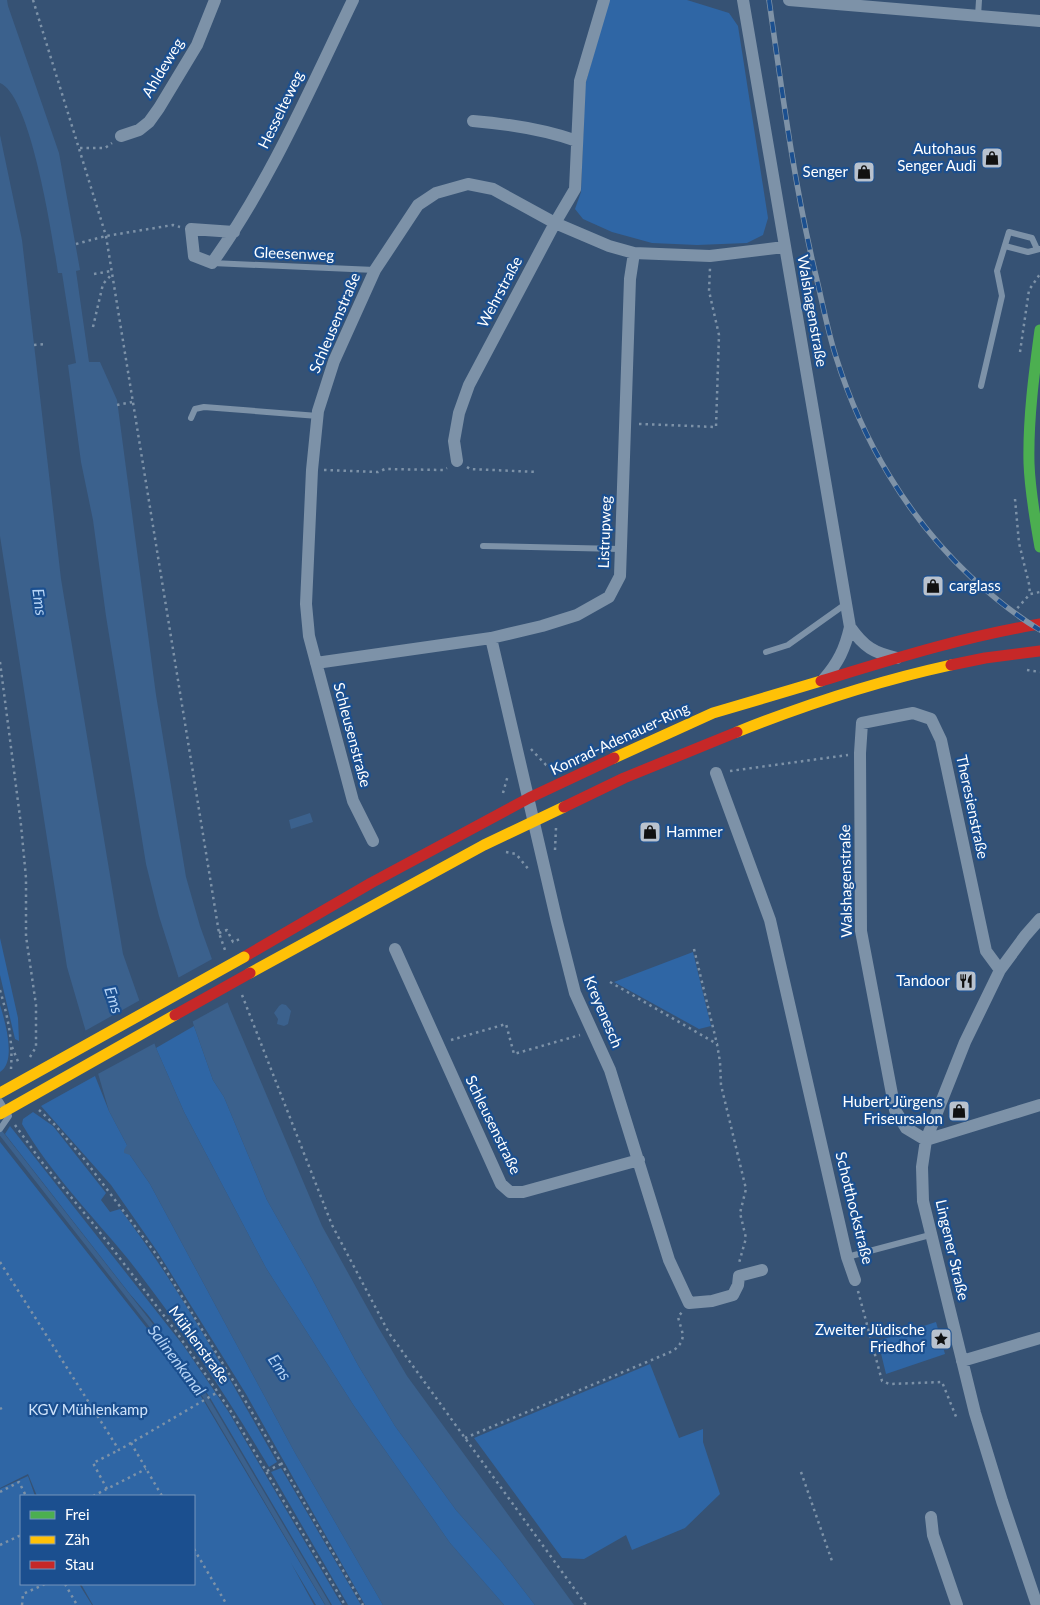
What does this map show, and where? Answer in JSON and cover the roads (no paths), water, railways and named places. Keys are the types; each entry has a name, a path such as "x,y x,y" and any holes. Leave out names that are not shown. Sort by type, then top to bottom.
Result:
{"main road":[{"path":"1040,330 1029,454 1033,511 1040,547"},
{"path":"1034,388 1040,449"},
{"name":"Konrad-Adenauer-Ring","path":"0,1093 244,957 371,883 529,798 647,742 713,713 824,679 1010,629 1040,624"},
{"path":"5,1117 250,973 484,845 624,778 792,710 907,675 985,658 1040,651"}],"street":[{"name":"Ahldeweg","path":"121,136 139,130 149,122 197,45 215,0"},
{"name":"Hesselteweg","path":"212,263 234,232 278,154 354,0"},
{"name":"Wehrstraße","path":"457,461 454,441 459,413 469,385 575,189 580,81 604,0"},
{"name":"Walshagenstraße","path":"743,0 850,628 846,646 840,658 824,679"},
{"path":"789,0 1040,21"},
{"path":"473,121 515,125 577,141"},
{"name":"Schleusenstraße","path":"373,841 353,801 309,636 306,604 312,470 318,416 334,361 375,270 418,205 436,193 468,184 493,189 555,223 609,246 634,253 710,256 784,246"},
{"path":"212,263 194,256 191,229 234,232"},
{"name":"Listrupweg","path":"316,663 492,638 577,615 608,597 620,576 630,279 634,253"},
{"path":"850,628 861,642 871,649 897,658"},
{"name":"Kreyenesch","path":"492,638 575,993 610,1070 669,1260 689,1303 712,1301 733,1296 738,1285 739,1276 762,1270"},
{"name":"Theresienstraße","path":"862,724 914,713 931,719 941,740 986,951 1000,970"},
{"name":"Walshagenstraße","path":"862,724 860,753 861,931 895,1110 906,1128 926,1140"},
{"name":"Schotthockstraße","path":"716,773 770,920 847,1257 855,1280"},
{"name":"Lingener Straße","path":"1037,1598 975,1413 930,1235 923,1201 922,1167 926,1140 965,1042 1000,970 1040,919"},
{"name":"Schleusenstraße","path":"395,949 501,1184 510,1192 523,1192 639,1160"},
{"path":"926,1140 1040,1106"},
{"path":"962,1361 1040,1338"},
{"path":"931,1517 932,1535 957,1605"}],"lane":[{"path":"978,16 979,0"},
{"path":"981,386 1002,296 997,271 1009,232 1032,238 1039,249 1028,252 1005,246"},
{"name":"Gleesenweg","path":"212,263 375,270"},
{"path":"191,418 195,409 204,407 318,416"},
{"path":"483,546 620,549"},
{"path":"766,652 788,645 846,602"},
{"path":"0,1101 5,1117 0,1129"},
{"path":"847,1257 930,1235"}],"water":[{"path":"0,0 7,0 59,153 80,270 76,271 89,362 100,362 117,400 156,695 186,877 200,926 230,1009 322,1226 407,1376 574,1605 535,1605 501,1561 456,1510 395,1426 358,1365 267,1200 224,1097 213,1080 159,916 146,864 106,616 93,520 81,462 68,365 76,363 62,273 58,273 46,202 31,140 11,93 0,83"},
{"name":"Ems","path":"0,135 22,240 61,579 123,954 156,1048 184,1112 266,1268 354,1406 450,1543 504,1605 383,1605 294,1451 150,1184 130,1155 124,1153 127,1145 109,1111 67,967 0,536"},
{"path":"310,813 313,822 291,829 289,820"},
{"path":"282,1004 286,1005 291,1011 288,1024 284,1026 277,1024 278,1019 274,1013"}],"waterway":[{"name":"Salinenkanal","path":"0,1132 200,1388 328,1605"}],"railway":[{"path":"769,0 789,137 808,238 827,325 847,388 859,418 889,476 907,503 948,554 995,598 1040,630"}],"place":[{"name":"Autohaus Senger Audi","path":"992,158"},
{"name":"Senger","path":"864,172"},
{"name":"carglass","path":"933,586"},
{"name":"Hammer","path":"650,832"},
{"name":"Tandoor","path":"966,981"},
{"name":"Hubert Jürgens Friseursalon","path":"959,1111"},
{"name":"Zweiter Jüdische Friedhof","path":"941,1339"}],"park label":[{"name":"KGV Mühlenkamp","path":"88,1410"}]}
